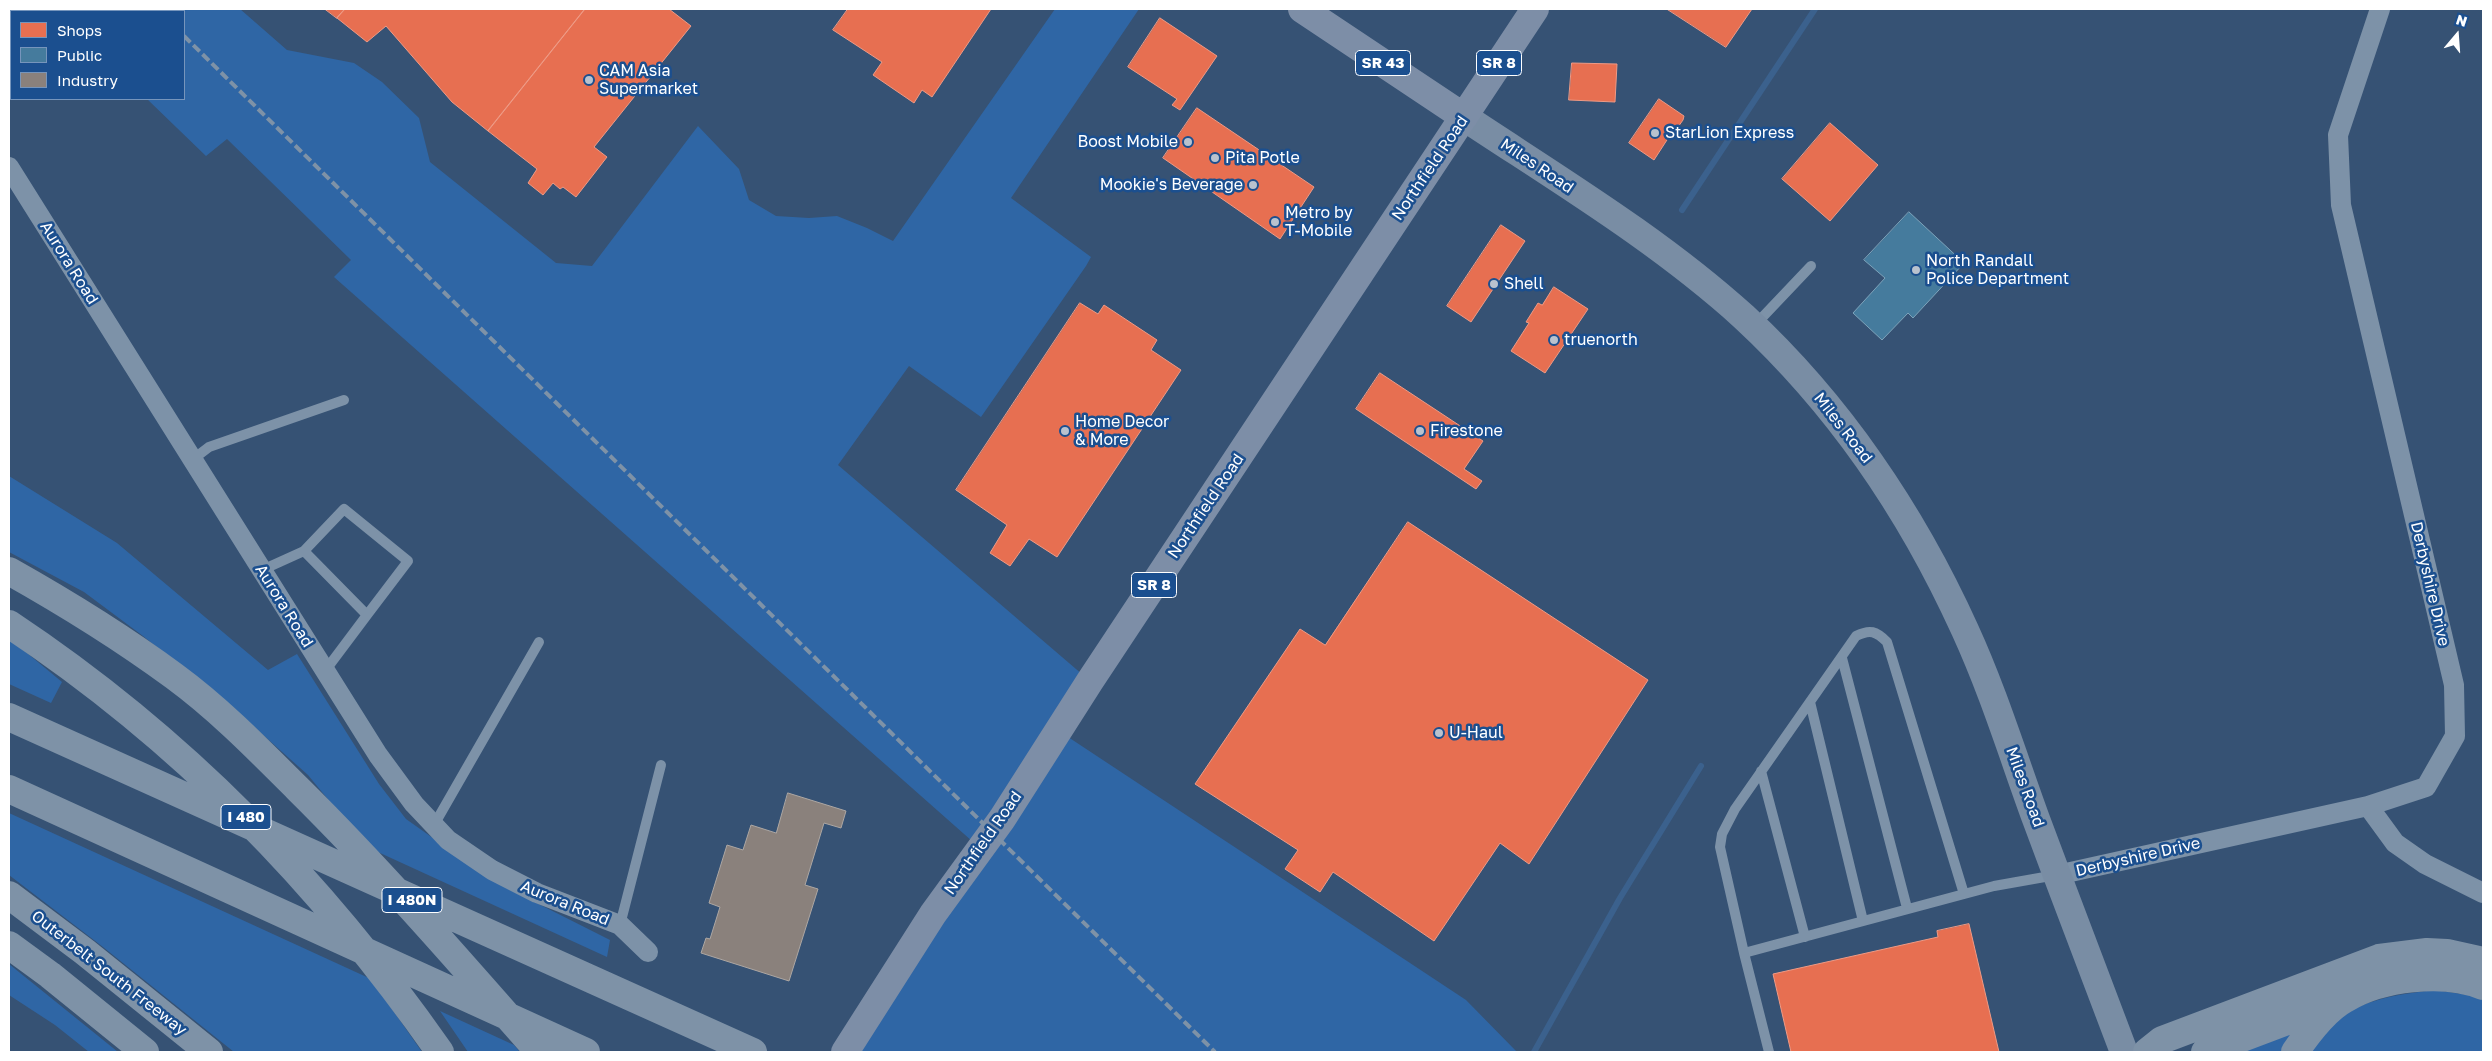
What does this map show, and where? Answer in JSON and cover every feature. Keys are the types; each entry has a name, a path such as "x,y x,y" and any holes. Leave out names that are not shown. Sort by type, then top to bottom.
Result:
{"highway":[{"path":"9,571 85,614 126,642 175,677 241,732 328,818 405,899 539,1052"},
{"name":"I 480","path":"9,624 116,701 219,790 329,906 368,954 440,1052"},
{"name":"I 480N","path":"9,717 752,1052"},
{"path":"9,789 586,1052"},
{"name":"Outerbelt South Freeway","path":"9,895 85,952 209,1052"},
{"path":"9,945 145,1052"},
{"path":"2147,1052 2162,1040 2379,958 2427,952 2447,953 2483,961"},
{"path":"2205,1052 2382,985 2421,978 2458,979 2483,986"},
{"path":"2295,1052 2316,1026 2344,999"}],"main road":[{"name":"Miles Road","path":"1302,9 1661,249 1720,296 1754,327 1801,376 1851,437 1894,498 1930,558 1979,662 2124,1052"},
{"name":"Northfield Road","path":"845,1052 933,914 1002,819 1090,681 1535,9"}],"street":[{"name":"Derbyshire Drive","path":"2057,875 2368,806 2426,786 2455,736 2454,685 2341,205 2338,135 2380,9"},
{"name":"Aurora Road","path":"9,167 378,755 414,804 448,840 492,870 537,893 620,925 648,952"},
{"path":"2368,806 2395,843 2425,864 2483,893"}],"lane":[{"path":"1754,327 1811,266"},
{"path":"192,460 209,447 344,400"},
{"path":"262,570 304,551 344,509 408,561 326,671"},
{"path":"304,551 367,615"},
{"path":"1769,1052 1720,847 1722,834 1735,809 1856,636 1867,631 1877,632 1886,642 1964,894"},
{"path":"434,825 540,642"},
{"path":"1842,658 1907,908"},
{"path":"1810,702 1863,921"},
{"path":"620,925 661,766"},
{"path":"1761,771 1805,937"},
{"path":"1744,953 1994,886 2057,875"}],"shaded area":[{"path":"54,9 240,9 287,50 354,63 382,82 419,118 430,162 556,263 592,266 698,126 739,169 749,200 776,216 809,218 837,216 893,241 1055,9 1139,9 1011,198 1091,257 1086,266 981,417 909,366 838,465 1090,681 1059,731 1466,1000 1517,1052 845,1052 981,849 334,277 351,260 227,139 206,156 148,100 185,100 185,10"},
{"path":"9,476 117,543 268,670 297,654 379,784 406,819 495,882 610,940 607,957 367,847 308,775 244,718 143,636 84,592 9,552"},
{"path":"9,638 62,682 51,703 9,684"},
{"path":"9,813 371,979 422,1052 234,1052 103,947 9,875"},
{"path":"9,964 118,1052 89,1052 55,1025 9,995"},
{"path":"2435,990 2475,996 2483,1000 2483,1052 2307,1052 2333,1023 2356,1008 2381,999"},
{"path":"440,1011 514,1045 520,1052 468,1052"},
{"path":"2296,1027 2282,1052 2234,1052"}],"building: Shops":[{"path":"325,9 345,9 337,18"},
{"path":"345,9 585,9 488,131 452,102 386,26 367,42 337,18"},
{"path":"585,9 669,9 691,26 594,147 607,157 576,197 563,187 560,189 553,183 543,195 528,183 537,169 488,131"},
{"path":"848,9 991,9 932,97 922,90 914,103 873,75 882,62 833,30"},
{"path":"1667,9 1752,9 1726,47"},
{"path":"1160,18 1217,56 1180,110 1172,105 1177,99 1128,67"},
{"path":"1572,63 1617,64 1615,102 1569,100"},
{"path":"1659,99 1684,116 1654,160 1629,143"},
{"path":"1197,108 1314,187 1280,239 1163,158"},
{"path":"1830,123 1878,165 1830,221 1782,179"},
{"path":"1501,225 1525,241 1471,322 1447,306"},
{"path":"1554,287 1588,309 1545,373 1511,351 1529,323 1526,322 1538,303 1542,305"},
{"path":"1080,303 1098,314 1104,305 1157,340 1151,350 1181,370 1057,557 1029,539 1010,566 990,553 1007,525 956,490"},
{"path":"1380,373 1483,441 1464,469 1482,481 1476,489 1356,409"},
{"path":"1408,522 1648,680 1529,864 1500,843 1434,941 1333,872 1320,892 1285,869 1298,850 1195,784 1300,629 1325,645"},
{"path":"1969,924 1999,1052 1791,1052 1773,974 1938,937 1937,931"}],"building: Public":[{"name":"North Randall Police Department","path":"1909,212 1964,263 1913,318 1908,313 1882,340 1853,313 1885,278 1864,260"}],"building: Industry":[{"path":"788,793 846,811 841,828 824,823 805,885 818,889 789,981 701,953 706,938 710,939 720,907 709,903 727,845 743,850 751,825 776,833"}],"waterway":[{"path":"1682,210 1815,9"},
{"path":"1534,1052 1620,898 1701,766"}],"railway":[{"path":"185,37 1215,1052"}],"place":[{"name":"CAM Asia Supermarket","path":"589,80"},
{"name":"StarLion Express","path":"1655,133"},
{"name":"Boost Mobile","path":"1188,142"},
{"name":"Pita Potle","path":"1215,158"},
{"name":"Mookie's Beverage","path":"1253,185"},
{"name":"Metro by T-Mobile","path":"1275,222"},
{"name":"North Randall Police Department","path":"1916,270"},
{"name":"Shell","path":"1494,284"},
{"name":"truenorth","path":"1554,340"},
{"name":"Home Decor & More","path":"1065,431"},
{"name":"Firestone","path":"1420,431"},
{"name":"U-Haul","path":"1439,733"}]}
